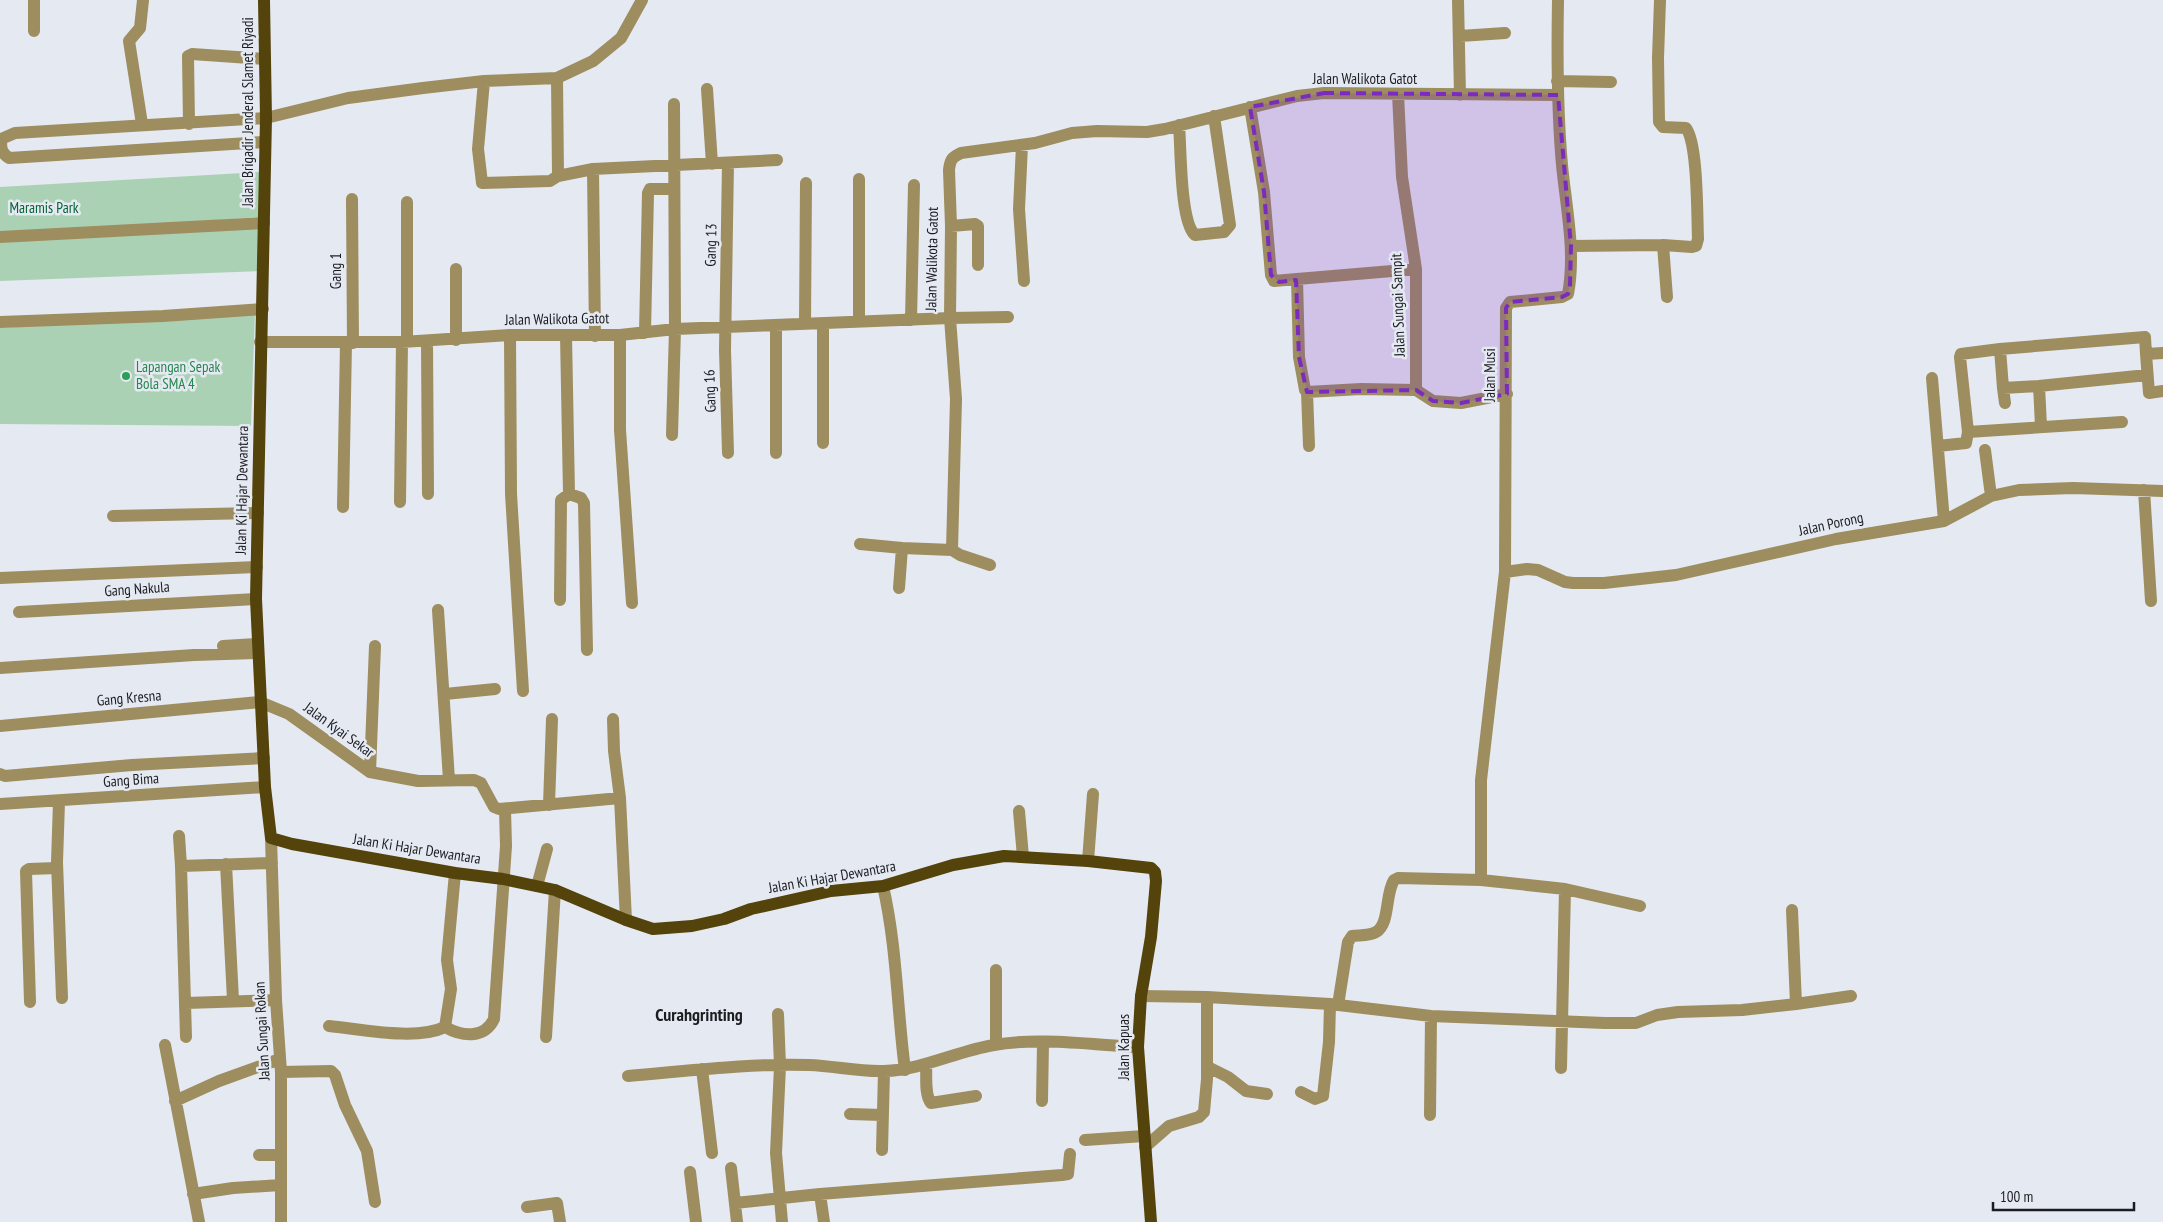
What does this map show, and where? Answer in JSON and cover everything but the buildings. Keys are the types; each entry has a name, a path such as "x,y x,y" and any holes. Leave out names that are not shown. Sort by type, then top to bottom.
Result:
{"main road":[{"name":"Jalan Brigadir Jenderal Slamet Riyadi","path":"264,0 266,118 264,142 264,223"},
{"name":"Jalan Ki Hajar Dewantara","path":"264,223 256,599 265,787 271,838 292,844 455,873 503,879 555,890 626,920 653,929 686,927 813,894 883,886 953,864 1004,856 1088,861 1145,867 1155,872"},
{"name":"Jalan Kapuas","path":"1152,1222 1148,1140 1138,1047 1151,937 1156,881 1155,872"}],"street":[{"path":"34,0 34,31"},
{"path":"142,124 139,93 130,56 129,41 140,28 143,0"},
{"path":"264,142 9,158 1,150 1,139 15,133 266,118 348,98 484,81 557,78 593,62 621,38 642,0"},
{"path":"1458,0 1460,95"},
{"name":"Jalan Musi","path":"1481,880 1481,780 1505,572 1506,308 1510,302 1562,297 1568,294 1571,246 1562,163 1557,81 1558,0"},
{"path":"1571,246 1696,246 1698,239 1693,150 1688,131 1686,128 1663,127 1659,122 1658,58 1660,0"},
{"path":"1460,36 1505,33"},
{"path":"189,124 188,56 192,54 265,59"},
{"path":"557,78 558,176"},
{"path":"484,81 478,149 482,183 550,181 558,176 593,169 777,160"},
{"path":"1557,81 1611,82"},
{"path":"707,89 712,164"},
{"name":"Jalan Walikota Gatot","path":"260,342 349,343 456,340 510,335 594,336 675,329 950,318 951,226 948,170 953,156 961,153 1022,145 1072,133 1097,131 1146,132 1297,96 1324,93 1558,95"},
{"name":"Jalan Sungai Sampit","path":"1398,94 1402,177 1416,269 1416,390"},
{"path":"672,435 675,329 674,104"},
{"path":"1250,107 1264,192 1271,275 1274,280 1279,282 1416,269"},
{"path":"1179,125 1184,204 1190,230 1195,235 1224,232 1230,225 1214,116"},
{"path":"1022,145 1019,209 1024,281"},
{"name":"Gang 13","path":"726,328 728,163"},
{"path":"593,169 594,336"},
{"path":"859,179 859,322"},
{"path":"806,183 806,324"},
{"path":"911,320 914,185"},
{"path":"645,333 648,193 650,189 674,189"},
{"name":"Gang 1","path":"343,507 352,199"},
{"path":"400,502 406,202"},
{"path":"0,237 264,223"},
{"path":"951,226 975,224 978,226 978,265"},
{"path":"1663,245 1667,297"},
{"path":"456,270 456,340"},
{"path":"1297,279 1299,357 1304,388 1307,392 1309,446"},
{"path":"0,322 153,316 263,309"},
{"path":"952,550 956,399 950,318 1008,317"},
{"path":"823,324 823,443"},
{"path":"776,325 776,453"},
{"name":"Gang 16","path":"726,328 728,453"},
{"path":"510,335 511,494 523,691"},
{"path":"566,335 569,494"},
{"path":"620,335 620,430 632,603"},
{"path":"1938,446 1966,443 1968,432 1960,355 2000,349 2145,337 2149,392 2163,391"},
{"path":"427,341 428,494"},
{"path":"2000,349 2005,403"},
{"path":"2146,354 2163,353"},
{"path":"2003,388 2147,375"},
{"path":"1932,378 1944,521"},
{"path":"2039,386 2041,426"},
{"path":"1307,392 1361,389 1416,390 1433,401 1446,403 1461,403 1506,394"},
{"path":"1968,432 2122,422"},
{"path":"1986,450 1991,496"},
{"name":"Jalan Porong","path":"1505,572 1527,569 1538,570 1565,582 1604,583 1639,580 1700,571 1836,539 1944,521 1991,496 2019,490 2073,488 2163,491"},
{"path":"2144,490 2151,601"},
{"path":"560,600 560,500 569,494"},
{"path":"569,494 581,498 584,503 587,650"},
{"path":"112,516 258,513"},
{"path":"860,544 952,550 960,555 990,565"},
{"path":"899,588 902,548"},
{"path":"0,578 257,567"},
{"name":"Gang Nakula","path":"19,612 256,599"},
{"path":"438,610 445,694 449,780"},
{"path":"370,772 375,646"},
{"path":"0,663 258,649"},
{"path":"0,668 71,660"},
{"path":"445,694 495,689"},
{"name":"Jalan Kyai Sekar","path":"260,702 289,714 370,772 418,781 474,780 481,782 494,807 505,809"},
{"name":"Gang Kresna","path":"0,726 260,702"},
{"path":"549,805 552,719"},
{"path":"613,719 614,751 620,798 626,920"},
{"path":"0,774 5,776 132,765 264,758"},
{"name":"Gang Bima","path":"0,804 59,802 265,787"},
{"path":"1088,861 1093,794"},
{"path":"445,1027 457,1034 474,1034 491,1026 494,1020 506,846 505,809 620,798"},
{"path":"59,802 57,868 62,998"},
{"path":"1019,810 1023,857"},
{"path":"179,836 182,866 186,1037"},
{"name":"Jalan Sungai Rokan","path":"271,838 280,1066 281,1222"},
{"path":"537,886 547,849"},
{"path":"182,866 272,863"},
{"path":"226,864 233,1000"},
{"path":"30,1002 26,871 29,869 57,868"},
{"path":"445,1027 451,989 447,960 455,873"},
{"path":"1301,1092 1315,1099 1323,1096 1334,1005 1348,942 1352,936 1376,933 1383,926 1389,891 1394,880 1398,878 1481,880 1565,889 1640,906"},
{"path":"883,886 889,911 905,1070"},
{"path":"1561,1068 1565,889"},
{"path":"546,1037 555,890"},
{"path":"1792,910 1796,1004"},
{"path":"996,970 996,1044"},
{"path":"1145,996 1207,997 1334,1005 1431,1016 1561,1022 1636,1023 1657,1015 1678,1012 1742,1010 1852,996"},
{"path":"1085,1140 1148,1140 1169,1126 1199,1117 1204,1112 1208,1067 1207,997"},
{"path":"186,1002 276,1000"},
{"path":"778,1014 780,1066 776,1153 782,1222"},
{"path":"1430,1115 1431,1016"},
{"path":"329,1026 412,1034 437,1031 445,1027"},
{"path":"1042,1101 1043,1043"},
{"path":"628,1076 702,1069 810,1065 850,1071 884,1072 905,1070 966,1050 996,1044 1043,1043 1138,1047"},
{"path":"165,1045 199,1222"},
{"path":"926,1064 928,1100 932,1103 976,1096"},
{"path":"175,1101 219,1081 280,1066 331,1071 335,1075 345,1105 367,1150 375,1202"},
{"path":"1208,1067 1228,1077 1246,1091 1266,1094"},
{"path":"702,1069 712,1153"},
{"path":"882,1150 884,1072"},
{"path":"850,1114 882,1115"},
{"path":"259,1154 281,1155"},
{"path":"735,1203 820,1194 1062,1175 1068,1174 1070,1154"},
{"path":"731,1168 737,1222"},
{"path":"690,1172 696,1222"},
{"path":"193,1194 233,1188 281,1185"},
{"path":"820,1194 824,1222"},
{"path":"527,1207 557,1203 560,1222"}],"highlighted area":[{"path":"1324,93 1558,95 1571,246 1570,285 1568,294 1562,297 1510,302 1506,308 1507,394 1461,403 1433,401 1416,390 1307,392 1299,357 1296,280 1279,282 1271,275 1264,192 1250,107"}],"green space":[{"name":"Maramis Park","path":"259,172 260,217 0,235 0,187"},
{"name":"Maramis Park","path":"262,227 263,271 0,281 0,241"},
{"name":"Lapangan Sepak Bola SMA 4","path":"255,311 251,426 0,424 0,328"}],"place":[{"name":"Lapangan Sepak Bola SMA 4","path":"126,376"}],"district":[{"name":"Curahgrinting","path":"699,1015"}]}
